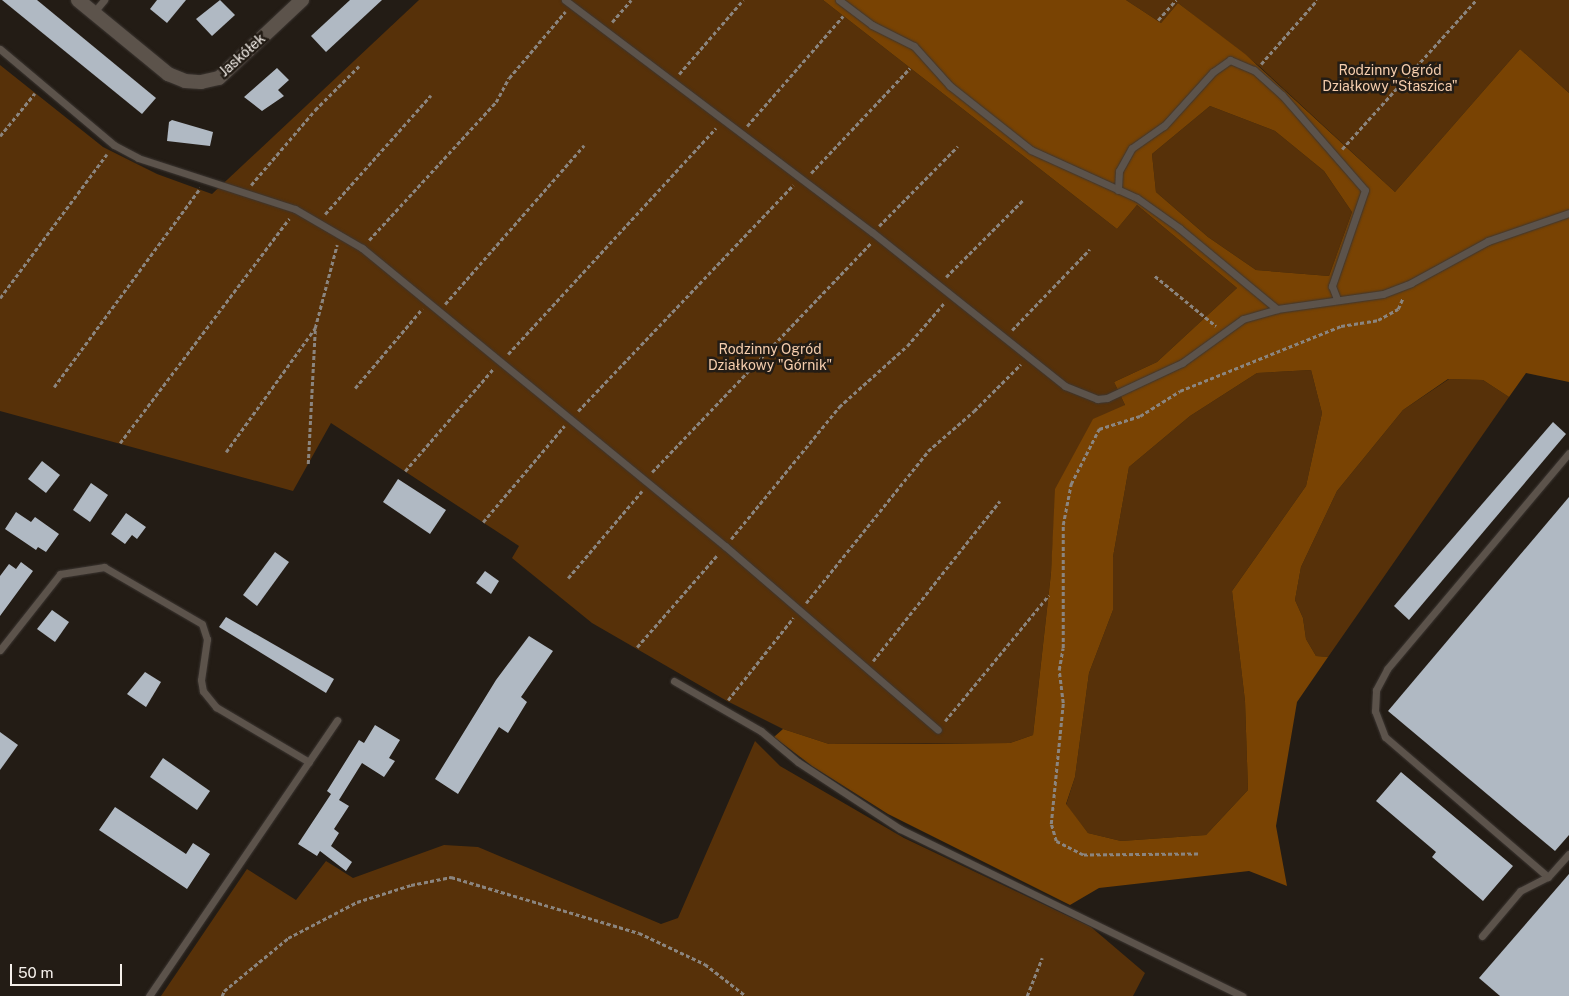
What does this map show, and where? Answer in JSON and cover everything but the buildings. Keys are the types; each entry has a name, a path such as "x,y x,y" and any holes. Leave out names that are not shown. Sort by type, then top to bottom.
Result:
{"street":[{"name":"Jaskółek","path":"78,0 168,74 185,81 201,82 218,78 302,0"}],"lane":[{"path":"94,12 104,0"},
{"path":"839,0 872,25 914,46 950,86 1031,150 1137,198 1179,228 1277,309"},
{"path":"568,2 722,122 803,178 1029,355 1065,386 1097,399 1107,398 1182,363 1243,319 1277,309 1383,294 1411,283 1488,242 1569,212"},
{"path":"0,49 114,144 138,158 295,209 319,220 362,248 572,417 726,546 938,730"},
{"path":"1118,190 1119,171 1132,148 1164,126 1213,72 1230,60 1254,70 1282,94 1365,190 1332,286 1337,299"},
{"path":"1548,878 1385,737 1378,725 1375,704 1376,690 1387,669 1569,453"},
{"path":"0,650 60,574 104,567 202,624 207,639 202,680 203,691 216,707 309,762"},
{"path":"674,681 761,731 798,762 900,829 1242,996"},
{"path":"149,996 337,720"},
{"path":"1482,936 1520,891 1548,878 1569,854"}],"path":[{"path":"604,31 631,0"},
{"path":"671,83 743,0"},
{"path":"1158,20 1176,0"},
{"path":"1254,70 1317,0"},
{"path":"1335,155 1476,0"},
{"path":"362,248 496,102 509,78 568,2"},
{"path":"740,135 843,16"},
{"path":"256,176 359,66"},
{"path":"483,522 572,417 910,68"},
{"path":"0,136 35,94"},
{"path":"319,220 431,95"},
{"path":"404,470 501,360 722,122"},
{"path":"439,311 584,145"},
{"path":"568,578 648,481 958,146"},
{"path":"0,298 110,151"},
{"path":"54,387 199,190"},
{"path":"938,285 1024,199"},
{"path":"120,443 295,209"},
{"path":"308,464 315,328 341,234"},
{"path":"1006,337 1090,250"},
{"path":"1155,276 1218,327"},
{"path":"1198,854 1082,855 1056,841 1051,824 1063,704 1059,670 1063,648 1063,525 1071,484 1099,429 1140,416 1180,391 1341,326 1378,320 1398,309 1411,283"},
{"path":"637,647 726,546 839,407 907,346 952,296"},
{"path":"355,388 428,302"},
{"path":"226,452 315,328"},
{"path":"727,701 928,451 974,411 1029,355"},
{"path":"867,668 1000,500"},
{"path":"938,730 1049,595"},
{"path":"222,996 224,991 297,933 357,902 411,885 451,877 640,933 706,964 746,996"},
{"path":"1027,996 1042,958"}],"green space":[{"name":"Rodzinny Ogród Działkowy \"Górnik\"","path":"419,0 823,0 1117,229 1137,205 1237,288 1157,362 1114,382 1125,405 1056,488 1051,573 1033,735 1010,743 829,744 783,729 727,701 592,623 512,558 519,546 331,423 293,491 0,411 0,65 103,147 157,174 212,194"},
{"name":"Rodzinny Ogród Działkowy \"Staszica\"","path":"1126,0 1569,0 1569,93 1520,49 1395,192 1259,66 1178,3 1161,23"},
{"path":"1210,106 1275,131 1324,171 1352,212 1329,276 1256,270 1208,237 1156,192 1152,154"},
{"path":"1311,370 1322,413 1306,486 1232,591 1245,701 1248,790 1206,835 1121,841 1088,833 1066,805 1075,777 1089,673 1113,610 1113,557 1129,467 1190,416 1257,373"},
{"path":"1449,379 1483,380 1509,397 1328,657 1316,656 1306,639 1303,618 1295,600 1301,567 1337,491 1403,410"},
{"path":"755,741 780,766 904,838 1091,927 1145,973 1133,996 161,996 247,869 296,900 326,861 353,878 444,845 478,847 661,924 678,918"}],"shaded area":[{"path":"823,0 1126,0 1161,23 1178,3 1245,54 1395,192 1520,49 1569,93 1569,382 1526,373 1509,397 1483,380 1448,379 1403,410 1337,491 1301,567 1295,600 1303,618 1306,639 1316,656 1328,657 1297,702 1276,826 1287,886 1249,871 1099,888 1070,905 888,814 812,766 774,737 783,729 829,744 925,744 1010,743 1033,735 1051,573 1055,489 1093,419 1125,405 1114,382 1157,362 1237,288 1137,205 1117,229","holes":["1210,106 1275,131 1324,171 1352,212 1329,276 1256,270 1208,237 1156,192 1152,154","1311,370 1322,413 1306,486 1232,591 1245,701 1248,790 1206,835 1121,841 1088,833 1066,804 1075,777 1089,673 1113,610 1113,557 1129,467 1190,416 1257,373"]}]}
